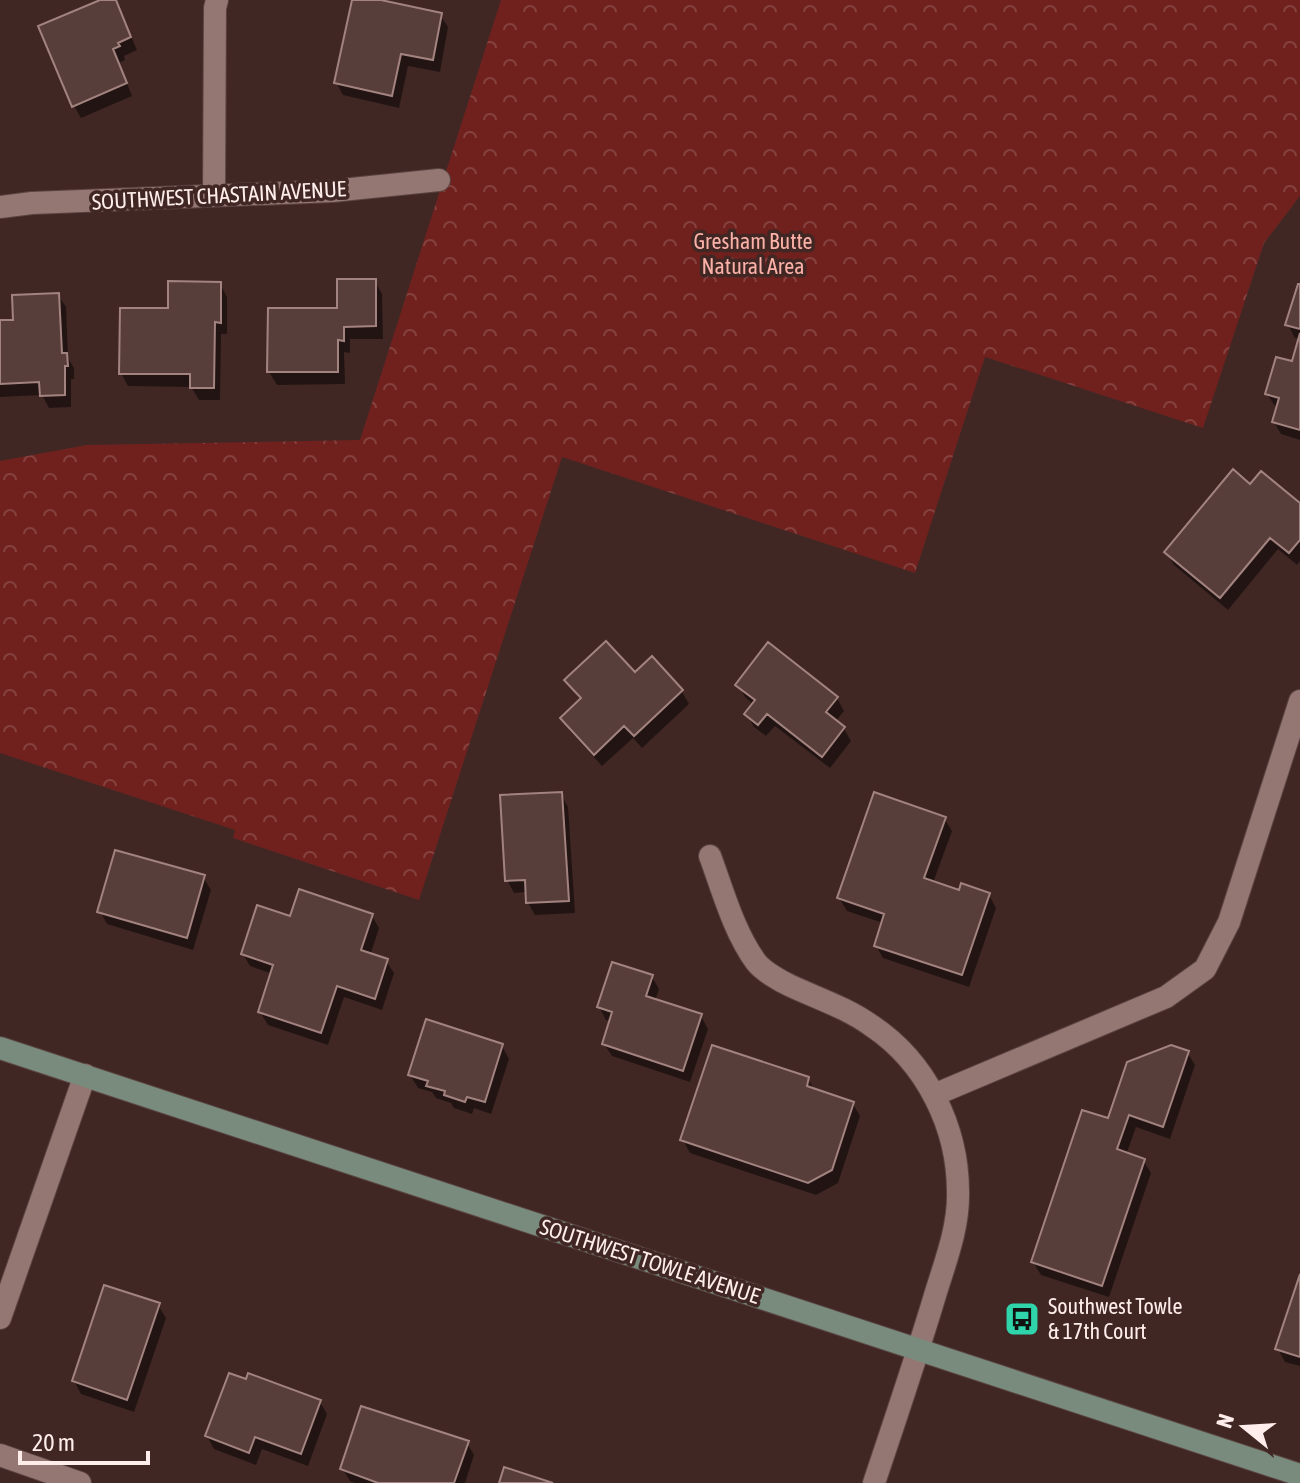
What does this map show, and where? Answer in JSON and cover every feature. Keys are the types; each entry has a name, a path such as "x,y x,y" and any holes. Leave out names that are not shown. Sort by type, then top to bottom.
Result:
{"main road":[{"name":"SOUTHWEST TOWLE AVENUE","path":"0,1048 1300,1475"}],"street":[{"path":"214,195 217,0"},
{"name":"SOUTHWEST CHASTAIN AVENUE","path":"0,207 32,203 332,191 439,180"},
{"path":"934,1095 1166,997 1205,969 1229,922 1300,701"},
{"path":"710,856 738,929 757,964 788,985 841,1006 874,1027 911,1058 934,1095 955,1152 959,1193 952,1238 874,1483"},
{"path":"0,1318 85,1075"},
{"path":"0,1455 80,1483"}],"green space":[{"name":"Gresham Butte Natural Area","path":"501,0 1300,0 1300,196 1264,243 1203,428 985,357 915,573 562,457 419,900 233,838 235,830 0,753 0,461 87,445 360,440"}],"building":[{"path":"100,0 116,0 131,37 113,49 127,83 72,107 38,26"},
{"path":"352,0 381,0 442,13 433,60 401,54 392,96 334,83"},
{"path":"337,279 376,279 376,326 344,327 344,341 338,340 338,372 267,372 268,308 337,308"},
{"path":"168,281 221,282 221,323 215,322 214,388 190,388 190,374 119,374 120,308 168,308"},
{"path":"1300,284 1300,329 1285,325"},
{"path":"59,293 62,353 67,353 68,366 65,366 65,395 40,396 39,382 0,384 0,320 13,320 12,295"},
{"path":"1300,333 1300,430 1272,422 1279,398 1265,394 1276,357 1292,361"},
{"path":"1233,469 1250,484 1261,471 1300,503 1300,540 1289,553 1270,538 1220,598 1164,552"},
{"path":"606,641 635,672 652,656 683,690 634,736 624,726 594,755 560,718 581,698 564,680"},
{"path":"768,642 838,697 826,712 845,727 822,757 767,714 758,725 744,714 755,700 735,685"},
{"path":"562,792 569,901 526,903 525,880 505,881 500,795"},
{"path":"874,792 946,817 924,878 959,890 961,883 990,893 962,975 874,946 884,914 837,898"},
{"path":"115,850 205,875 187,938 97,912"},
{"path":"299,889 373,914 361,950 388,959 375,999 337,986 321,1033 258,1012 273,965 241,954 257,905 290,916"},
{"path":"612,962 653,975 646,996 702,1014 683,1071 602,1044 612,1012 597,1007"},
{"path":"426,1019 503,1044 485,1102 467,1097 465,1102 444,1095 445,1091 426,1086 428,1081 408,1075"},
{"path":"712,1045 809,1077 807,1086 854,1102 832,1170 808,1183 680,1140"},
{"path":"1171,1045 1189,1051 1163,1127 1129,1115 1117,1149 1145,1159 1102,1286 1031,1262 1082,1110 1108,1118 1127,1062"},
{"path":"1300,1274 1300,1357 1275,1349"},
{"path":"104,1285 160,1303 127,1400 72,1381"},
{"path":"229,1373 246,1379 248,1373 321,1400 301,1454 255,1437 249,1453 205,1436"},
{"path":"361,1406 469,1441 454,1483 378,1483 340,1469"},
{"path":"504,1467 553,1483 499,1483"}],"place":[{"name":"Southwest Towle & 17th Court","path":"1022,1319"}]}
